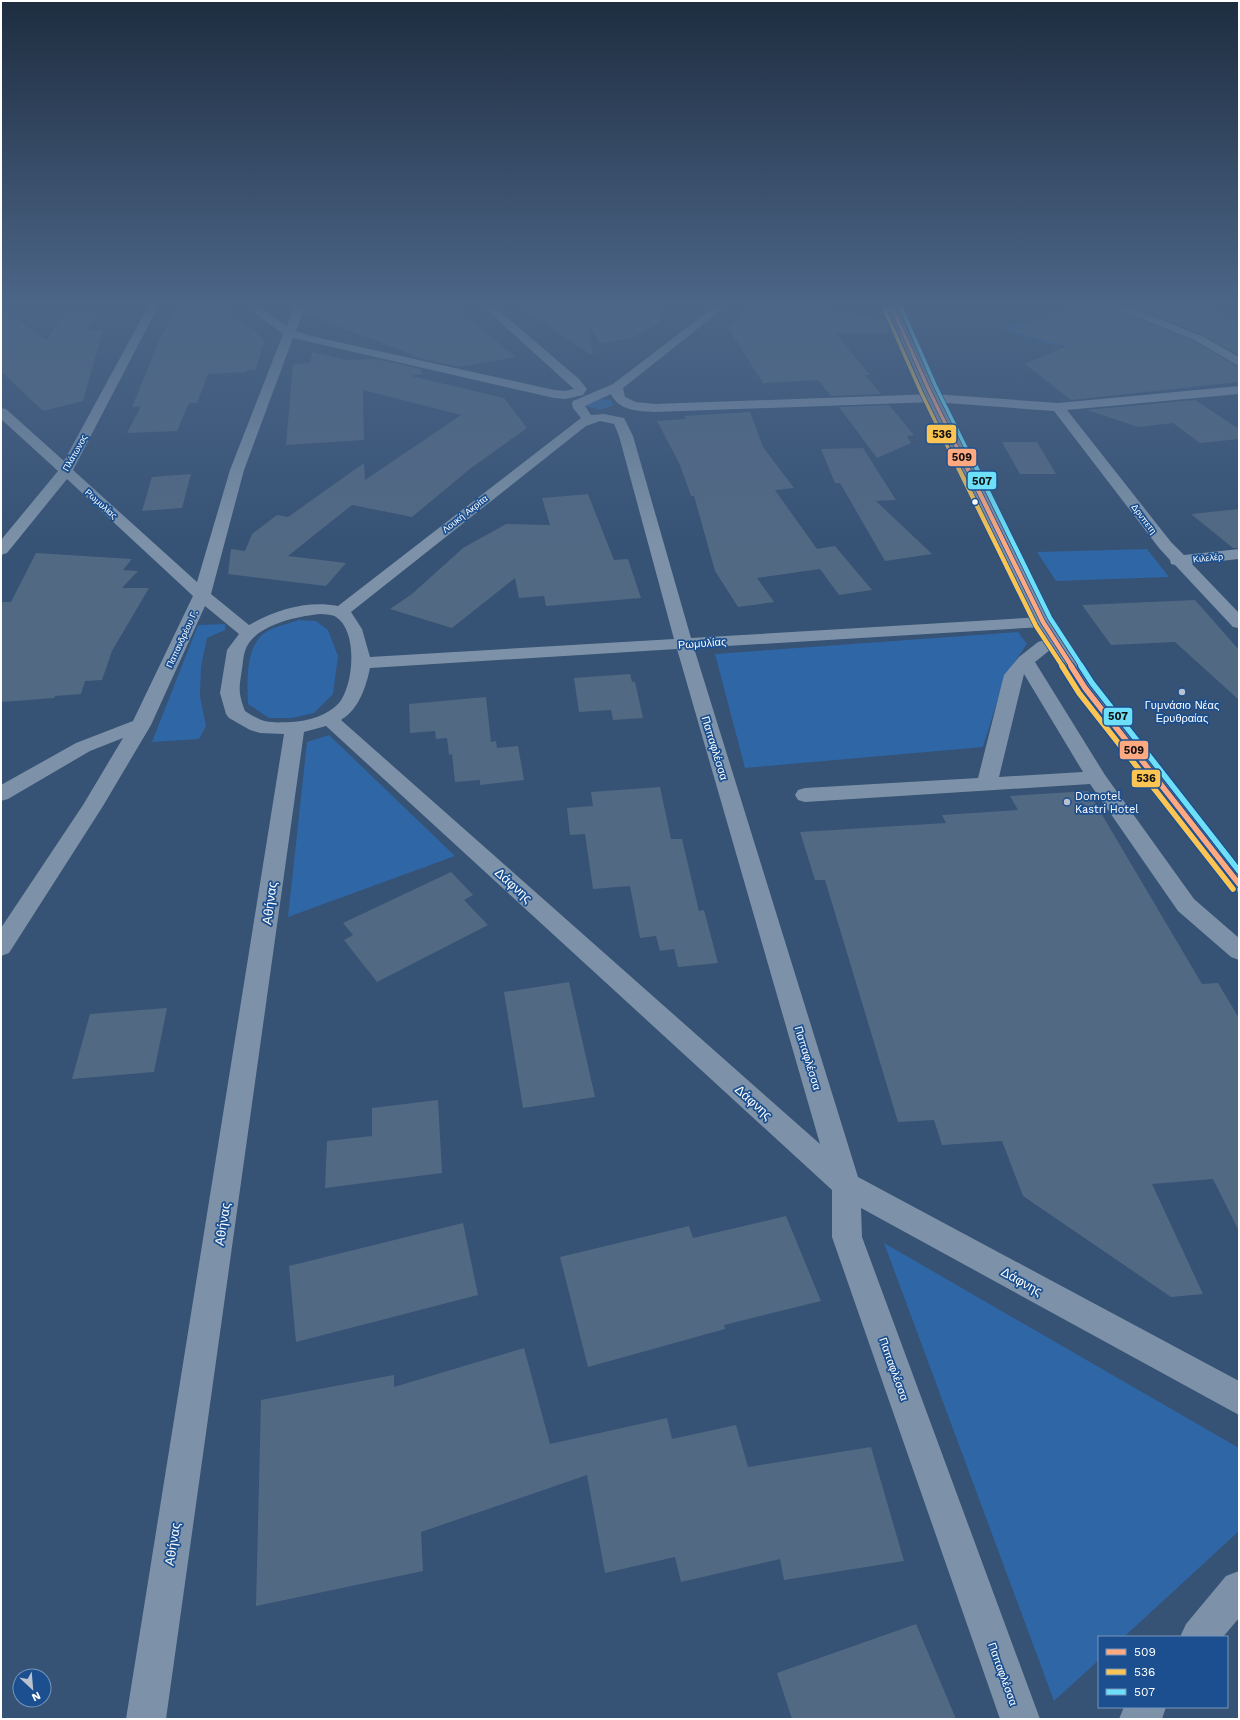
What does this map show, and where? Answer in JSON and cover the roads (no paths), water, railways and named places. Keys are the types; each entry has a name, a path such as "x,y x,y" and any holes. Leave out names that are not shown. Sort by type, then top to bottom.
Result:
{"main road":[{"path":"926,383 1043,622 1085,688 1239,884"}],"street":[{"name":"Πλάτωνος","path":"1,550 66,472 113,383"},
{"name":"Παπανδρέου Γ.","path":"1,947 93,806 141,725 202,595 237,470 271,383"},
{"path":"506,383 565,395 575,388"},
{"path":"570,383 596,412"},
{"path":"596,412 622,383"},
{"path":"617,387 619,398 634,406"},
{"path":"596,412 634,406 655,408 933,398 1058,407 1239,390"},
{"name":"Δρνπετη","path":"1058,407 1178,561 1239,623"},
{"name":"Ρωμυλίας","path":"1,412 202,595 248,633"},
{"name":"Λουκή Ακρίτα","path":"341,612 596,412"},
{"name":"Παπαφλέσσα","path":"596,412 619,420 623,426 684,644 846,1186 847,1237 1020,1719"},
{"name":"Κιλελέρ","path":"1178,561 1239,554"},
{"path":"322,609 341,612 350,621 357,639 361,663 357,683 346,706 330,720 295,728 259,727 236,714 229,693 236,650 248,633 270,620 297,611 322,609"},
{"name":"Ρωμυλίας","path":"361,663 1043,622"},
{"path":"987,784 1012,675 1025,661 1044,646 1055,641"},
{"path":"1025,661 1096,776 1186,905 1239,951"},
{"name":"Δάφνης","path":"330,720 846,1186 1239,1399"},
{"path":"1,794 83,747 141,725"},
{"name":"Αθήνας","path":"146,1719 236,1134 295,728"},
{"path":"805,795 1096,776"},
{"path":"1200,1636 1239,1589"},
{"path":"1139,1719 1146,1708"}],"place":[{"name":"Γυμνάσιο Νέας Ερυθραίας","path":"1182,692"},
{"name":"Domotel Kastri Hotel","path":"1067,802"}]}
